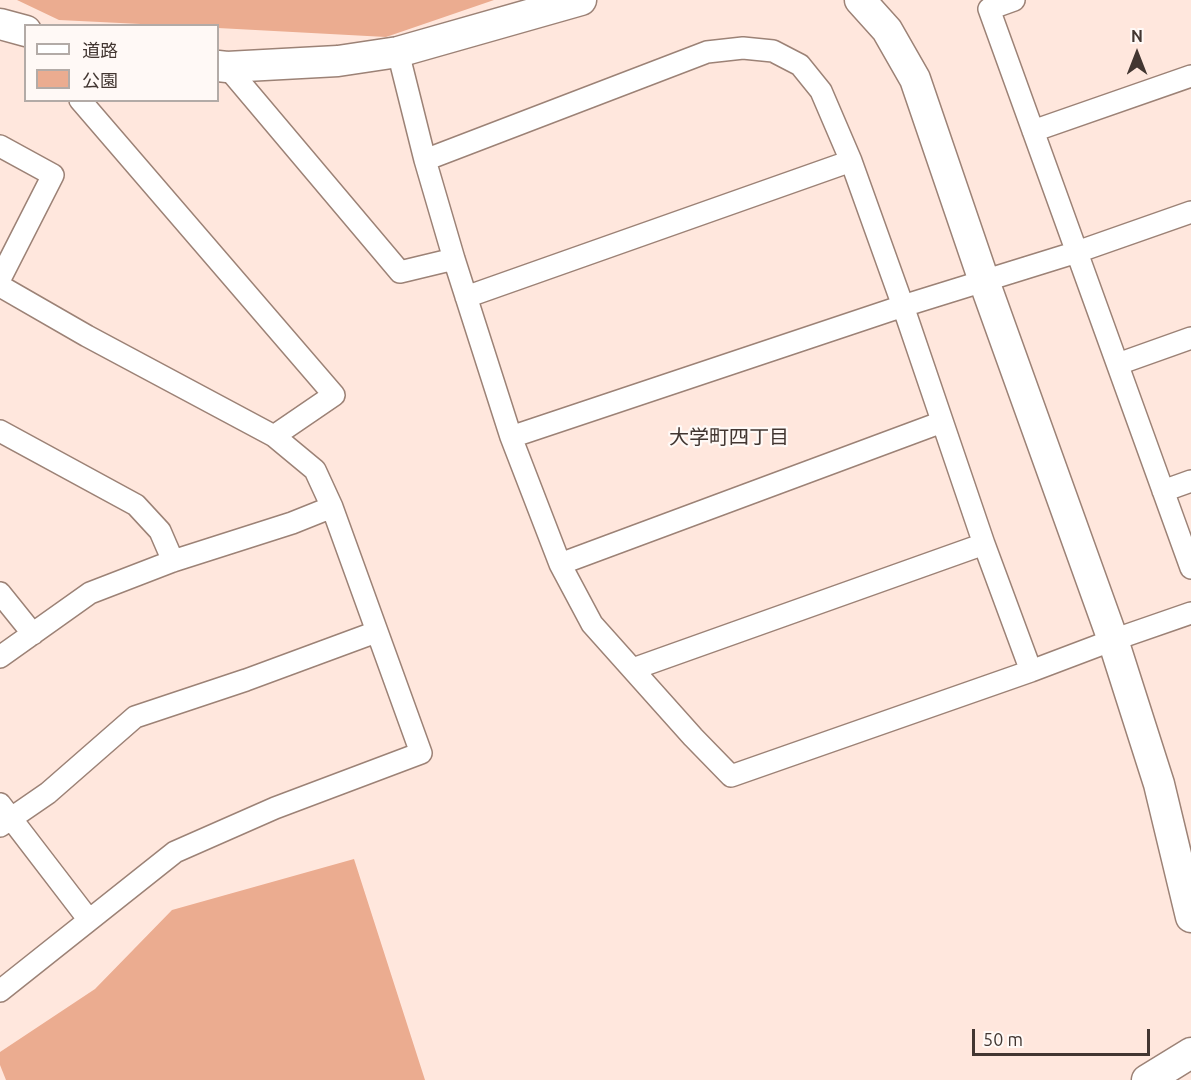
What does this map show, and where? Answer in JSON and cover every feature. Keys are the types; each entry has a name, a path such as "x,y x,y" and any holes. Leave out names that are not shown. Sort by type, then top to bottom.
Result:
{"street":[{"path":"222,66 338,61 398,52 581,0"},
{"path":"860,0 887,30 915,79 984,281 1113,640 1159,784 1191,917"},
{"path":"1014,0 989,9 1191,568"},
{"path":"0,24 24,31"},
{"path":"425,160 707,52 743,48 773,51 800,64 821,91 851,161 1030,671"},
{"path":"398,52 425,160 454,260 510,437 560,564 592,624 731,776 1191,613"},
{"path":"222,66 400,272 454,260"},
{"path":"1033,131 1191,76"},
{"path":"82,102 334,395 274,436"},
{"path":"0,146 53,175 0,279"},
{"path":"466,297 851,161"},
{"path":"510,437 903,306 1077,252 1191,212"},
{"path":"0,286 87,336 274,436 315,470 332,507 421,753 275,808 175,852 0,991"},
{"path":"1118,364 1191,338"},
{"path":"560,564 942,422"},
{"path":"0,431 136,505 160,531 172,561"},
{"path":"1163,492 1191,481"},
{"path":"0,657 90,593 172,561 291,523 332,507"},
{"path":"633,669 984,544"},
{"path":"0,593 33,634"},
{"path":"89,920 4,816 48,793 135,717 376,632"},
{"path":"1147,1080 1191,1053"}],"green space":[{"path":"17,0 494,0 386,37 219,28 219,24 141,24 59,20"},
{"path":"354,859 425,1080 6,1080 0,1065 0,1052 95,989 172,910"}],"district":[{"name":"大学町四丁目","path":"729,437"}]}
